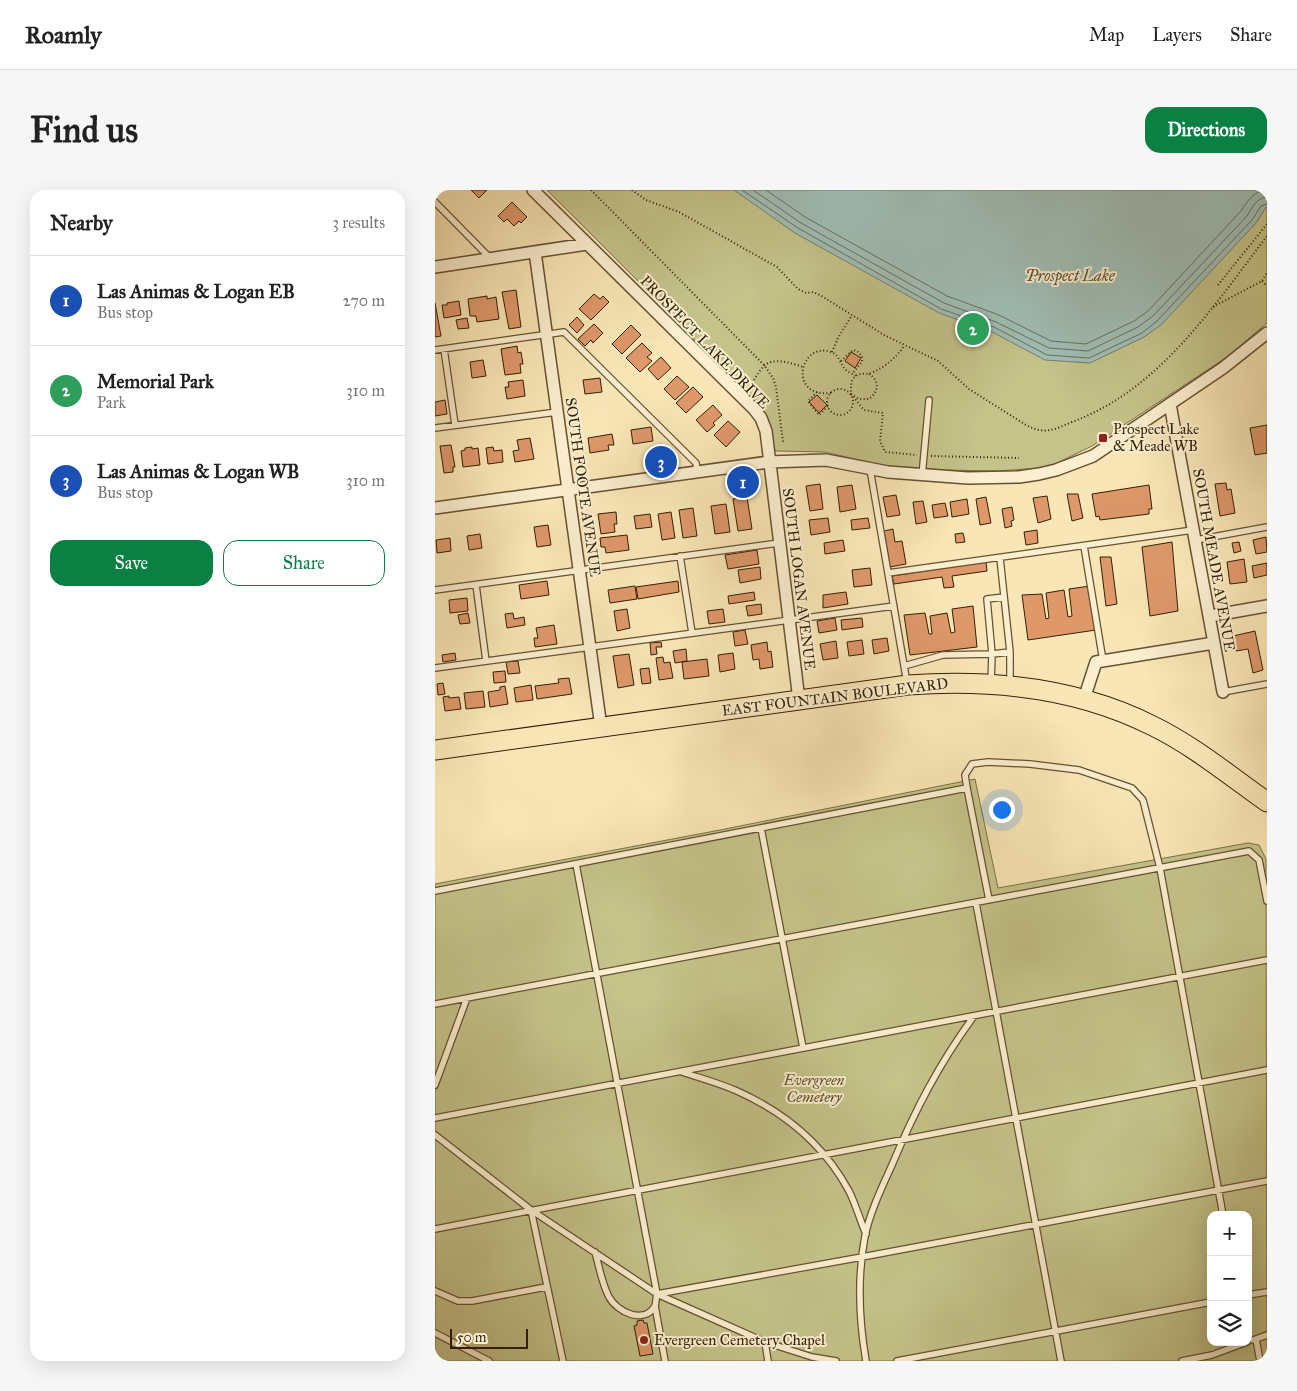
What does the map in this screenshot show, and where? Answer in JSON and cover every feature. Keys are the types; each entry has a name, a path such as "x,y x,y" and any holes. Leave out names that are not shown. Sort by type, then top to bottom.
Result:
{"main road":[{"name":"EAST FOUNTAIN BOULEVARD","path":"435,750 908,685 937,683 1010,685 1046,690 1085,699 1116,709 1154,726 1179,741 1267,802"}],"street":[{"name":"PROSPECT LAKE DRIVE","path":"533,190 754,409 761,418 766,431 769,462"},
{"path":"435,267 587,244"},
{"name":"SOUTH FOOTE AVENUE","path":"535,252 601,727"},
{"path":"435,508 769,462 827,460 870,469 922,476 968,478 1019,477 1056,470 1093,456 1223,368 1267,333"},
{"name":"SOUTH MEADE AVENUE","path":"1170,404 1223,692"},
{"name":"SOUTH LOGAN AVENUE","path":"769,462 799,700"},
{"path":"1210,616 1267,606"},
{"path":"1085,699 1096,662 1214,643"}],"lane":[{"path":"435,202 491,259"},
{"path":"435,350 564,332 696,463 697,471"},
{"path":"444,349 455,426"},
{"path":"922,476 929,400"},
{"path":"435,428 557,412"},
{"path":"870,469 908,685"},
{"path":"889,573 1084,546 1267,527"},
{"path":"435,590 779,543"},
{"path":"1084,546 1103,661"},
{"path":"680,556 692,633"},
{"path":"1000,558 1010,652 1010,685"},
{"path":"476,585 486,661"},
{"path":"991,684 992,654 987,599 1004,597"},
{"path":"435,668 894,606"},
{"path":"905,666 943,655 1010,652"},
{"path":"1223,692 1267,684"},
{"path":"989,900 965,775 972,764 988,762 1030,764 1079,770 1132,788 1143,800 1160,868 1222,1211"},
{"path":"435,891 967,788"},
{"path":"761,828 803,1048"},
{"path":"435,1004 1249,851 1259,860 1267,902"},
{"path":"576,864 657,1294 655,1306 665,1361"},
{"path":"976,902 1034,1225 1061,1361"},
{"path":"435,1118 1267,960"},
{"path":"435,1084 467,998"},
{"path":"866,1361 861,1333 859,1295 865,1234 882,1188 914,1114 959,1036 975,1015"},
{"path":"435,1229 1267,1070"},
{"path":"680,1071 734,1090 758,1101 789,1120 825,1155 837,1171 850,1193 865,1234"},
{"path":"435,1135 531,1210 657,1294 765,1342 836,1361"},
{"path":"657,1294 1267,1181"},
{"path":"531,1210 563,1361"},
{"path":"595,1252 609,1298 617,1307 636,1316 646,1314 655,1306"},
{"path":"435,1291 458,1301 472,1301 546,1287"},
{"path":"1252,1295 1267,1292"},
{"path":"897,1361 1207,1303"},
{"path":"435,1333 489,1361"},
{"path":"1252,1340 1267,1334"},
{"path":"1256,1339 1260,1361"},
{"path":"765,1342 768,1361"},
{"path":"1182,1361 1235,1346"}],"path":[{"path":"591,190 765,365 776,387 783,442"},
{"path":"632,190 646,200 679,212 717,232 777,267 798,289 805,293 813,292 821,295 884,335 938,362 969,389 980,394 990,403 1035,430 1044,432 1083,418 1112,402 1135,387 1160,366 1183,342 1267,236"},
{"path":"1218,285 1267,224"},
{"path":"1211,307 1262,281 1267,273"},
{"path":"1262,281 1267,285"},
{"path":"832,352 851,315"},
{"path":"869,374 890,362 905,345"},
{"path":"841,361 853,350 862,356 862,362 853,374"},
{"path":"831,393 828,406 835,414 847,413 853,403 851,394 852,380 856,376 862,373 869,374 877,383 877,391 874,395 864,400 859,399 851,394 843,390 831,393 817,392 808,387 802,377 803,367 808,358 813,354 824,351 832,352 841,361 844,369 856,376"},
{"path":"754,380 765,365 771,362 789,362 803,367"},
{"path":"817,392 808,401 819,414 828,406"}],"green space":[{"path":"547,190 1267,190 1267,323 1227,357 1092,446 1055,464 1040,468 998,471 942,470 885,466 825,452 776,451 773,448 769,426 762,409"},
{"name":"Evergreen Cemetery","path":"975,779 998,888 1248,843 1259,845 1266,859 1267,1361 435,1361 435,884"}],"water":[{"name":"Prospect Lake","path":"734,190 1267,190 1267,206 1256,223 1161,325 1144,337 1090,363 1045,360 992,332 939,313 795,233"}],"building":[{"path":"471,190 487,190 479,198"},
{"path":"512,202 527,217 521,223 519,221 514,226 507,219 504,222 498,216"},
{"path":"516,290 521,327 509,329 502,292"},
{"path":"594,294 600,299 603,296 609,302 591,320 579,309"},
{"path":"487,296 487,299 496,297 499,319 477,322 476,316 470,316 468,299"},
{"path":"459,301 461,315 444,318 442,305"},
{"path":"435,303 441,336 435,337"},
{"path":"577,317 584,325 577,333 569,325"},
{"path":"467,318 469,328 458,329 456,320"},
{"path":"594,324 603,333 593,343 591,340 585,346 578,339"},
{"path":"631,325 641,335 622,354 612,344"},
{"path":"642,343 652,353 647,357 652,361 640,372 626,358"},
{"path":"517,346 518,353 521,352 523,364 520,364 521,373 505,375 501,349"},
{"path":"851,352 861,358 855,368 845,361"},
{"path":"661,357 671,368 658,380 648,369"},
{"path":"483,360 486,376 472,378 470,362"},
{"path":"677,376 689,387 675,400 664,389"},
{"path":"600,378 602,392 585,394 583,380"},
{"path":"523,380 525,396 507,399 505,387 509,387 508,382"},
{"path":"693,387 703,397 686,413 676,403"},
{"path":"817,395 827,405 819,413 809,402"},
{"path":"445,400 447,414 435,416 435,402"},
{"path":"713,405 722,415 707,432 696,420"},
{"path":"728,421 740,432 726,447 714,435"},
{"path":"1267,425 1267,453 1255,455 1250,428"},
{"path":"651,427 653,441 633,444 631,430"},
{"path":"612,434 614,445 608,445 609,450 590,453 588,438"},
{"path":"530,438 534,459 515,462 513,451 519,450 517,440"},
{"path":"451,445 455,467 453,467 453,472 444,473 440,446"},
{"path":"472,447 472,449 478,448 480,465 463,467 461,451"},
{"path":"493,447 494,451 502,450 503,462 488,464 486,448"},
{"path":"1226,483 1227,490 1231,489 1235,513 1220,516 1215,484"},
{"path":"820,484 823,509 810,511 806,486"},
{"path":"852,485 856,509 840,512 837,487"},
{"path":"1149,485 1152,509 1149,509 1149,514 1100,520 1099,516 1096,517 1092,494"},
{"path":"1067,494 1078,494 1083,518 1072,521"},
{"path":"896,495 900,515 887,517 883,497"},
{"path":"1047,496 1051,519 1038,523 1033,498"},
{"path":"747,497 752,529 738,531 733,499"},
{"path":"986,497 991,523 980,525 976,499"},
{"path":"967,499 969,514 952,517 950,502"},
{"path":"923,501 927,522 916,524 913,502"},
{"path":"945,503 948,516 934,518 932,505"},
{"path":"726,504 730,532 715,534 711,506"},
{"path":"1012,507 1014,520 1011,521 1012,526 1005,528 1002,509"},
{"path":"693,508 697,536 683,538 679,510"},
{"path":"616,512 617,524 614,524 615,532 601,534 598,514"},
{"path":"671,512 675,538 662,540 658,514"},
{"path":"650,514 652,527 636,529 634,516"},
{"path":"828,518 830,532 811,535 809,520"},
{"path":"868,518 870,528 852,530 851,520"},
{"path":"548,525 551,545 537,547 534,527"},
{"path":"893,529 895,542 902,541 906,564 890,567 884,531"},
{"path":"1037,530 1038,543 1026,545 1024,532"},
{"path":"963,533 965,542 956,543 955,534"},
{"path":"480,534 482,548 469,550 467,536"},
{"path":"627,535 629,550 606,553 605,547 601,547 600,538"},
{"path":"1266,537 1267,552 1256,554 1253,540"},
{"path":"450,538 451,551 437,553 436,540"},
{"path":"843,540 845,551 825,554 824,543"},
{"path":"1172,542 1178,611 1150,616 1142,547"},
{"path":"1239,542 1241,551 1234,553 1232,543"},
{"path":"757,550 759,564 728,569 725,555"},
{"path":"1100,557 1111,557 1117,604 1106,606"},
{"path":"1244,559 1247,582 1230,584 1227,562"},
{"path":"986,562 987,571 952,576 954,587 944,588 942,577 894,584 892,576"},
{"path":"1267,563 1267,575 1254,578 1252,566"},
{"path":"760,567 761,579 740,583 738,570"},
{"path":"870,568 872,585 854,587 852,570"},
{"path":"547,581 549,595 521,599 519,585"},
{"path":"678,581 679,592 638,599 636,587"},
{"path":"635,586 637,599 610,603 608,590"},
{"path":"1090,586 1096,630 1028,640 1022,595 1042,594 1046,619 1049,618 1046,593 1064,590 1068,617 1072,616 1069,589"},
{"path":"754,592 755,600 729,604 728,596"},
{"path":"846,592 848,604 823,608 823,595"},
{"path":"467,598 468,611 450,613 449,600"},
{"path":"761,604 762,614 748,616 746,606"},
{"path":"973,606 977,647 910,655 904,615 925,613 929,634 932,634 930,616 947,613 951,633 955,632 952,609"},
{"path":"627,609 630,628 617,631 614,611"},
{"path":"723,609 725,622 709,624 707,611"},
{"path":"468,613 470,623 460,624 458,615"},
{"path":"513,613 514,619 524,617 525,625 507,628 505,614"},
{"path":"835,618 837,630 819,633 817,621"},
{"path":"862,618 863,627 842,630 841,620"},
{"path":"554,625 557,644 535,647 534,638 538,638 536,628"},
{"path":"745,630 748,644 735,646 733,632"},
{"path":"1255,631 1263,670 1253,673 1248,649 1236,651 1233,636"},
{"path":"887,638 889,651 874,654 872,640"},
{"path":"862,640 864,654 849,656 847,642"},
{"path":"836,641 838,658 823,660 820,644"},
{"path":"661,642 662,647 656,647 657,654 651,655 650,643"},
{"path":"767,642 768,652 771,651 773,667 760,669 759,659 753,660 751,645"},
{"path":"686,649 687,661 675,663 673,651"},
{"path":"455,653 456,660 443,662 442,655"},
{"path":"733,653 735,669 720,672 718,655"},
{"path":"629,654 634,685 618,688 613,656"},
{"path":"663,657 664,663 670,662 673,678 659,680 656,658"},
{"path":"707,659 709,676 684,679 682,662"},
{"path":"518,661 520,673 508,674 506,662"},
{"path":"649,668 651,683 642,684 640,669"},
{"path":"505,671 506,682 494,683 493,672"},
{"path":"569,678 572,694 537,699 535,686 559,683 558,679"},
{"path":"443,683 445,694 438,695 437,684"},
{"path":"531,685 533,700 516,702 514,688"},
{"path":"505,686 508,704 490,707 488,692 500,690 500,687"},
{"path":"483,691 485,707 466,709 464,693"},
{"path":"449,696 449,698 459,697 461,709 445,711 443,697"},
{"name":"Evergreen Cemetery Chapel","path":"643,1320 644,1323 647,1323 653,1354 640,1356 634,1326 637,1325 637,1321"}],"place":[{"name":"Memorial Park","path":"973,329"},
{"name":"Prospect Lake & Meade WB","path":"1103,438"},
{"name":"Las Animas & Logan WB","path":"661,462"},
{"name":"Las Animas & Logan EB","path":"743,482"},
{"name":"Evergreen Cemetery Chapel","path":"644,1340"}]}
